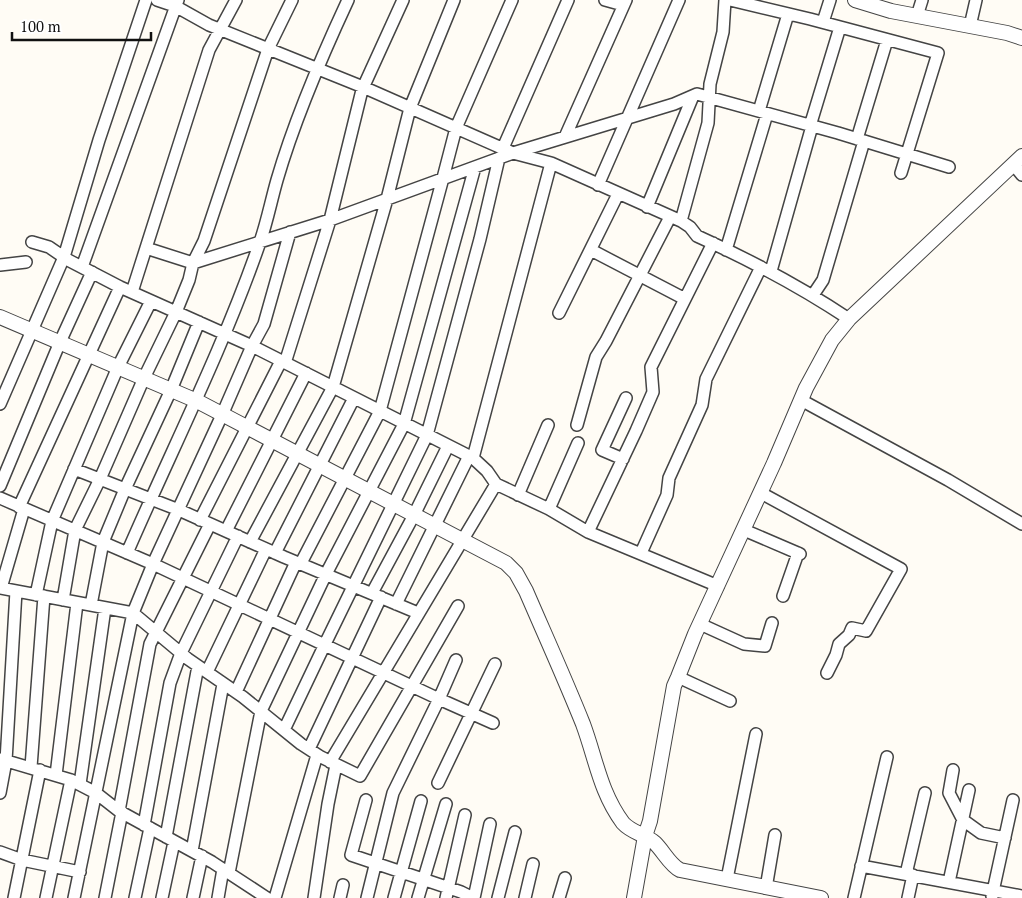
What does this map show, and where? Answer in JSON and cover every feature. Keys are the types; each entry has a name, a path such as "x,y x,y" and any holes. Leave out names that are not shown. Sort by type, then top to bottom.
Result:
{"street":[{"path":"0,404 64,257 99,140 146,0"},
{"path":"157,0 177,3 209,25 363,87 456,128 505,153 551,163 676,219 690,227 697,236 766,269 814,295 849,319"},
{"path":"132,292 209,50 236,0"},
{"path":"63,600 75,530 176,312 204,241 268,49 292,0"},
{"path":"127,553 197,401 225,334 261,241 277,179 316,68 348,0"},
{"path":"105,898 150,644 183,578 246,427 283,362 330,220 363,87 403,0"},
{"path":"250,542 333,387 387,199 410,108 454,0"},
{"path":"236,692 298,562 345,479 380,411 456,128 512,0"},
{"path":"284,730 427,435 505,153 568,0"},
{"path":"565,137 624,2 605,0"},
{"path":"598,185 679,0"},
{"path":"577,425 596,357 640,276 676,219 708,123 710,84 723,32 725,0"},
{"path":"730,0 823,22 938,53 901,173"},
{"path":"823,22 830,0"},
{"path":"917,16 922,0"},
{"path":"970,26 976,0"},
{"path":"864,1 891,11 1006,33 1022,38"},
{"path":"0,486 60,342 87,270 177,3"},
{"path":"726,250 788,14"},
{"path":"640,553 667,495 669,478 702,405 706,379 766,269 840,27"},
{"path":"814,295 823,280 887,40"},
{"path":"146,248 194,263 330,220 474,167 505,153 674,104 697,94 949,167"},
{"path":"647,207 693,96"},
{"path":"396,604 471,457 551,163"},
{"path":"634,898 674,686 801,400 832,340 849,319 1019,165"},
{"path":"218,898 226,871 261,711 326,574 404,424 474,167"},
{"path":"559,313 618,194"},
{"path":"86,898 75,896 133,614 153,564 252,346 264,324 290,232"},
{"path":"32,242 49,247 120,287 252,346 471,457 487,471 496,484 549,509 588,532 718,586"},
{"path":"588,532 653,392 651,367 713,244"},
{"path":"591,250 685,299"},
{"path":"0,265 26,262"},
{"path":"120,287 22,508 0,588 133,614 181,653 236,692 313,752 360,776 458,606"},
{"path":"14,898 22,860 36,768 40,596 52,521 118,367 151,301"},
{"path":"1,318 197,401 506,563 516,573 526,591 583,725 606,796 631,831 645,836 665,854 673,866 680,870 821,898"},
{"path":"91,605 103,542 125,489 171,390 199,322"},
{"path":"226,531 306,374"},
{"path":"162,898 170,839 202,669 320,466 354,398"},
{"path":"623,459 602,450 626,398"},
{"path":"801,400 948,480 1022,524"},
{"path":"518,495 548,425"},
{"path":"549,509 578,443"},
{"path":"275,898 313,752 353,657 376,595 448,446"},
{"path":"74,469 179,510 418,613"},
{"path":"314,898 333,763 383,672 496,484"},
{"path":"761,493 901,569 866,631 852,628 850,635 839,644 827,673"},
{"path":"0,498 153,564 439,699 493,722"},
{"path":"744,530 799,554 783,596"},
{"path":"135,898 170,684 181,653 238,536"},
{"path":"0,793 16,591"},
{"path":"56,775 77,603"},
{"path":"46,898 52,866 75,782 104,608"},
{"path":"700,624 744,644 765,646 772,623"},
{"path":"366,898 394,793 456,660"},
{"path":"438,783 495,664"},
{"path":"678,677 730,701"},
{"path":"193,898 197,854 223,684"},
{"path":"727,879 756,734"},
{"path":"854,898 887,756"},
{"path":"3,760 36,768 96,792 121,812 226,871 267,898"},
{"path":"953,770 949,793 963,820 981,833 1005,838"},
{"path":"949,882 969,790"},
{"path":"908,898 909,875 925,793"},
{"path":"366,800 351,855 423,880 447,893 473,898 490,824"},
{"path":"992,894 1013,800"},
{"path":"394,898 421,801"},
{"path":"418,898 446,804"},
{"path":"447,893 465,815"},
{"path":"498,898 515,832"},
{"path":"766,888 775,835"},
{"path":"0,852 22,860 80,872"},
{"path":"525,898 534,864"},
{"path":"861,866 949,882 992,894 1022,896"},
{"path":"559,898 565,878"},
{"path":"246,898 248,885"},
{"path":"340,898 343,885"}]}
